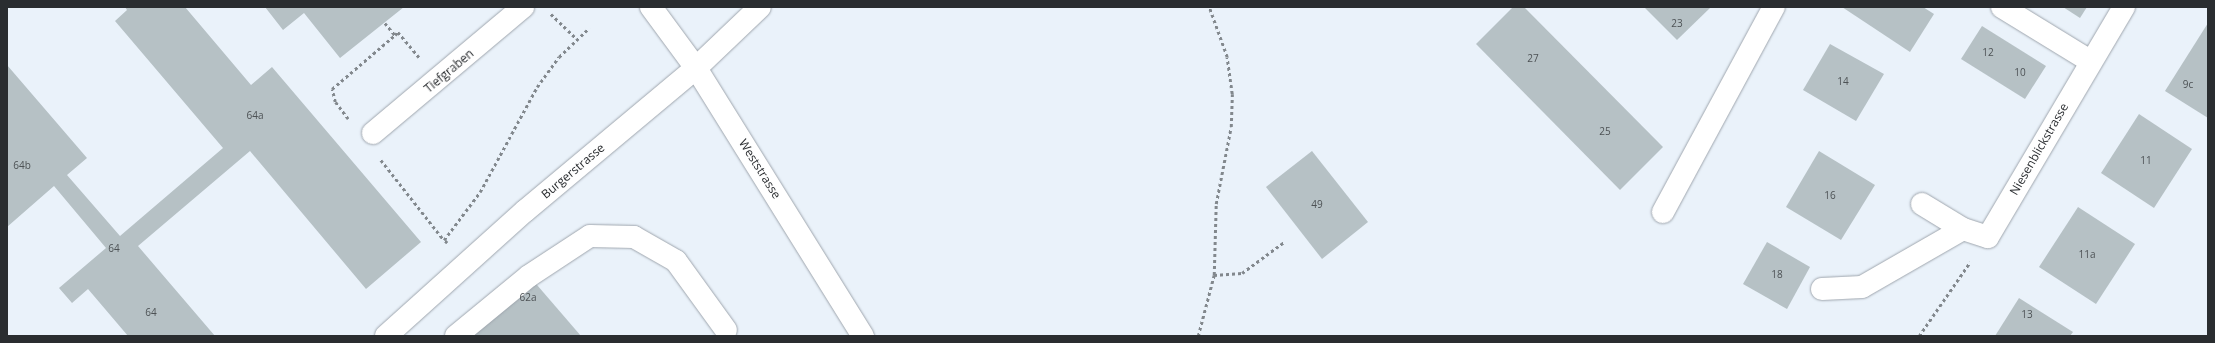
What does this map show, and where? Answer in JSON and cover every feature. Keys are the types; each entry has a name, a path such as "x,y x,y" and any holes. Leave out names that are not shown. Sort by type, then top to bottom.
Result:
{"street":[{"name":"Tiefgraben","path":"373,133 438,80 523,7"},
{"name":"Weststrasse","path":"651,7 696,68 863,336"},
{"name":"Burgerstrasse","path":"386,336 465,266 696,68 760,7"},
{"path":"1663,212 1774,7"},
{"path":"2002,7 2090,61"},
{"name":"Niesenblickstrasse","path":"1988,237 2090,61 2124,7"},
{"path":"1922,204 1963,229 1988,237"},
{"path":"1822,289 1862,287 1963,229"},
{"path":"456,336 529,276 590,236 634,237 676,261 726,330"}],"path":[{"path":"1198,336 1214,275 1216,204 1231,127 1232,94 1227,57 1209,7"},
{"path":"552,15 577,40"},
{"path":"385,22 395,35 398,32 438,80"},
{"path":"465,266 444,240 480,192 537,86 589,28"},
{"path":"1919,336 1988,237"},
{"path":"1214,275 1242,273 1284,242"}],"building":[{"path":"125,7 185,7 251,85 272,67 421,242 366,289 250,151 138,246 215,336 128,336 88,289 72,303 59,288 106,248 54,186 7,227 7,65 87,158 67,175 120,236 223,148 115,21 127,10"},
{"path":"265,7 404,7 340,58 304,13 283,30"},
{"path":"1513,7 1524,7 1663,147 1620,190 1476,44"},
{"path":"1644,7 1711,7 1677,40"},
{"path":"1842,7 1923,7 1934,14 1910,52"},
{"path":"2063,7 2087,7 2080,18"},
{"path":"2208,23 2208,118 2165,91"},
{"path":"1982,26 2046,66 2025,99 1961,59"},
{"path":"1830,44 1884,74 1856,121 1803,90"},
{"path":"2139,114 2192,149 2154,208 2101,173"},
{"path":"1312,151 1368,222 1322,259 1266,187"},
{"path":"1819,151 1875,185 1841,240 1786,207"},
{"path":"2078,207 2135,244 2096,304 2039,267"},
{"path":"1767,242 1810,267 1787,309 1743,284"},
{"path":"531,278 581,336 464,336"},
{"path":"2019,298 2073,332 2070,336 1995,336"}]}
